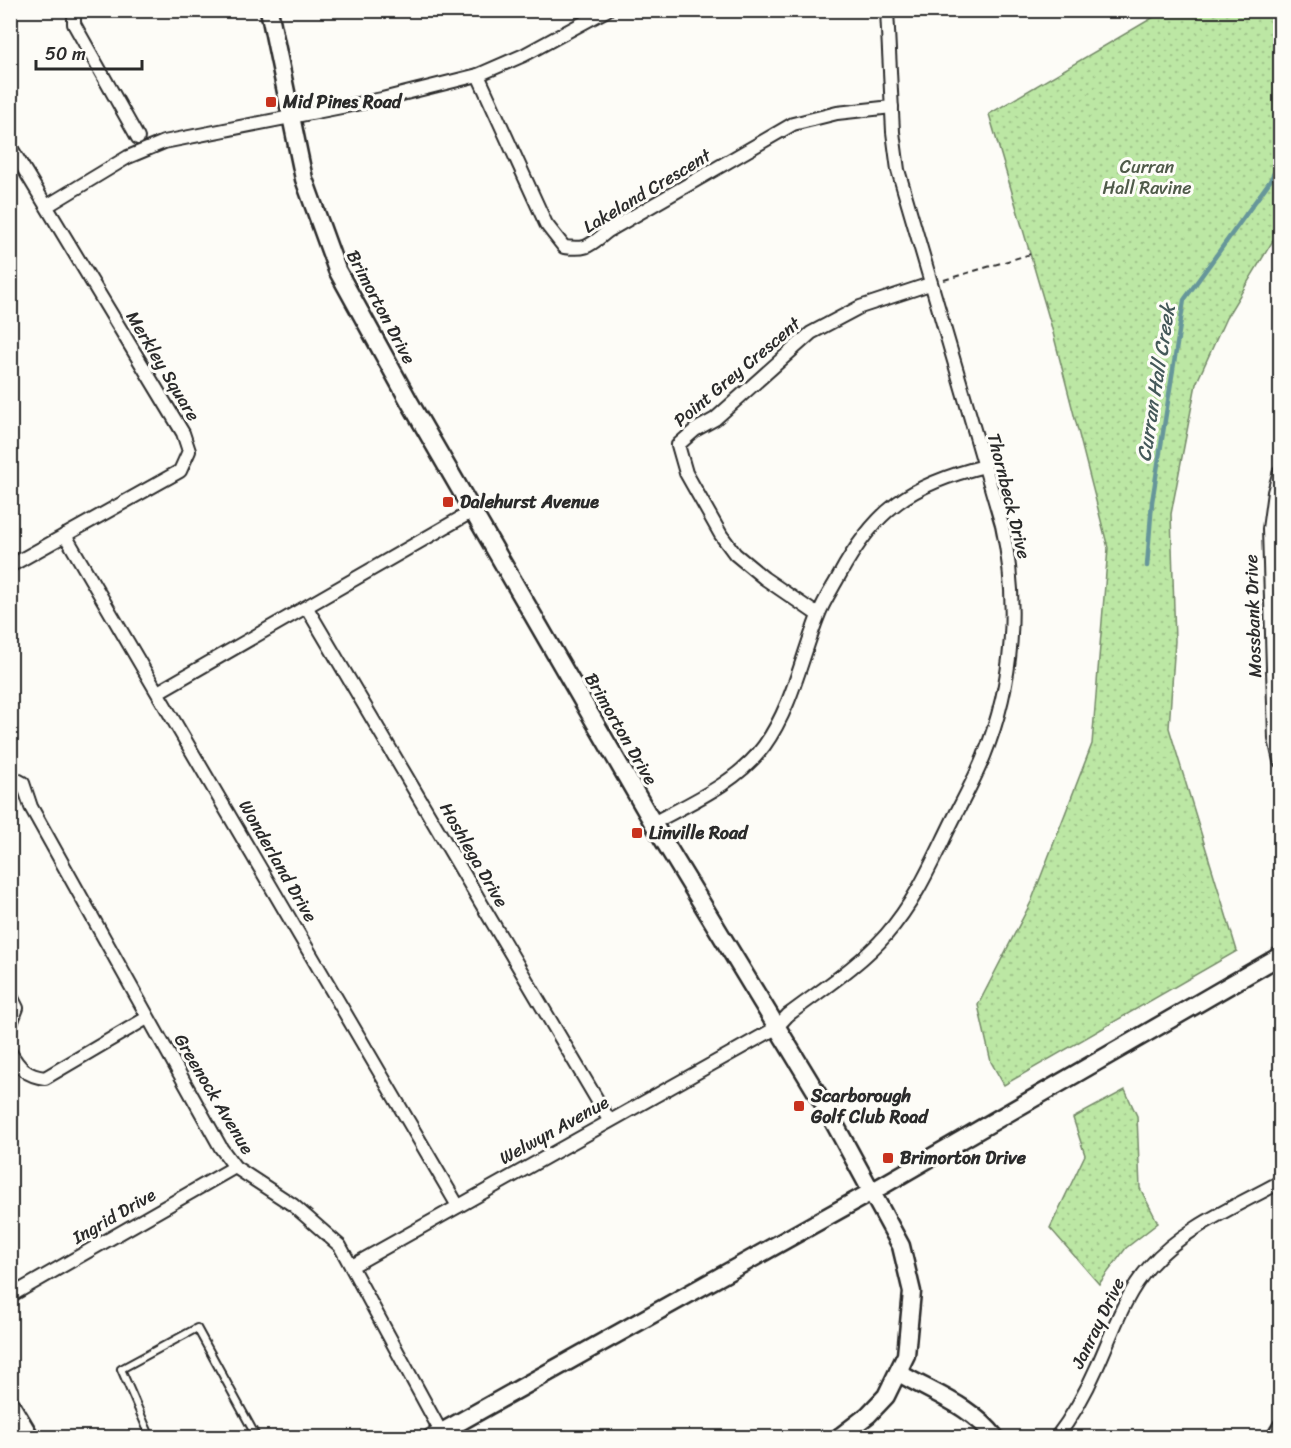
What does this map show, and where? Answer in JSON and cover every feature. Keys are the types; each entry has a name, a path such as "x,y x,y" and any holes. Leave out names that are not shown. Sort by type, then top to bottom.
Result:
{"street":[{"path":"74,10 74,24 138,138"},
{"name":"Brimorton Drive","path":"269,10 304,179 337,270 653,823 826,1108 873,1191 900,1246 912,1292 910,1334 899,1373 886,1396 868,1415 838,1437"},
{"path":"47,207 128,157 164,142 291,118 478,75 524,56 607,10"},
{"name":"Thornbeck Drive","path":"776,1028 788,1015 875,946 905,911 920,889 984,757 1000,706 1013,630 1009,555 898,170 887,10"},
{"name":"Lakeland Crescent","path":"478,75 546,224 564,247 575,249 586,249 608,231 793,124 837,113 892,107"},
{"name":"Merkley Square","path":"10,146 183,434 189,452 180,471 10,566"},
{"name":"Point Grey Crescent","path":"818,615 764,578 735,554 721,535 686,473 678,445 695,430 715,419 796,345 826,323 860,307 930,285"},
{"path":"653,823 728,780 764,747 792,691 818,615 860,539 887,509 921,488 985,466"},
{"name":"Mossbank Drive","path":"1281,471 1274,492 1269,529 1275,739 1281,761"},
{"path":"158,692 473,511"},
{"name":"Wonderland Drive","path":"66,535 458,1206"},
{"name":"Hoshlega Drive","path":"307,608 609,1120"},
{"name":"Greenock Avenue","path":"10,776 22,783 31,807 221,1148 235,1167 267,1185 340,1246 436,1435"},
{"path":"436,1435 873,1191 1281,956"},
{"path":"10,994 17,1008 10,1026"},
{"path":"10,1052 23,1071 35,1077 45,1078 147,1018"},
{"name":"Welwyn Avenue","path":"352,1266 776,1028"},
{"name":"Ingrid Drive","path":"10,1296 235,1167"},
{"name":"Janray Drive","path":"1056,1437 1083,1398 1117,1319 1131,1292 1151,1264 1186,1235 1281,1182"},
{"path":"899,1373 978,1417 996,1437"},
{"path":"10,1403 31,1437"},
{"path":"1272,1437 1281,1425"}],"lane":[{"path":"151,1437 121,1369 197,1328 257,1437"}],"path":[{"path":"930,285 1034,253"}],"green space":[{"name":"Curran Hall Ravine","path":"1164,11 1280,11 1280,229 1226,318 1196,384 1171,514 1175,641 1169,728 1237,951 1004,1085 991,1062 978,1005 1031,902 1092,744 1108,548 1051,325 989,114"},
{"path":"1125,1090 1137,1116 1140,1188 1158,1223 1126,1248 1099,1284 1050,1228 1085,1155 1073,1118"}],"waterway":[{"name":"Curran Hall Creek","path":"1147,566 1152,502 1184,300 1270,181 1280,161"}],"place":[{"name":"Mid Pines Road","path":"271,102"},
{"name":"Dalehurst Avenue","path":"448,502"},
{"name":"Linville Road","path":"637,833"},
{"name":"Scarborough Golf Club Road","path":"799,1106"},
{"name":"Brimorton Drive","path":"888,1158"}]}
